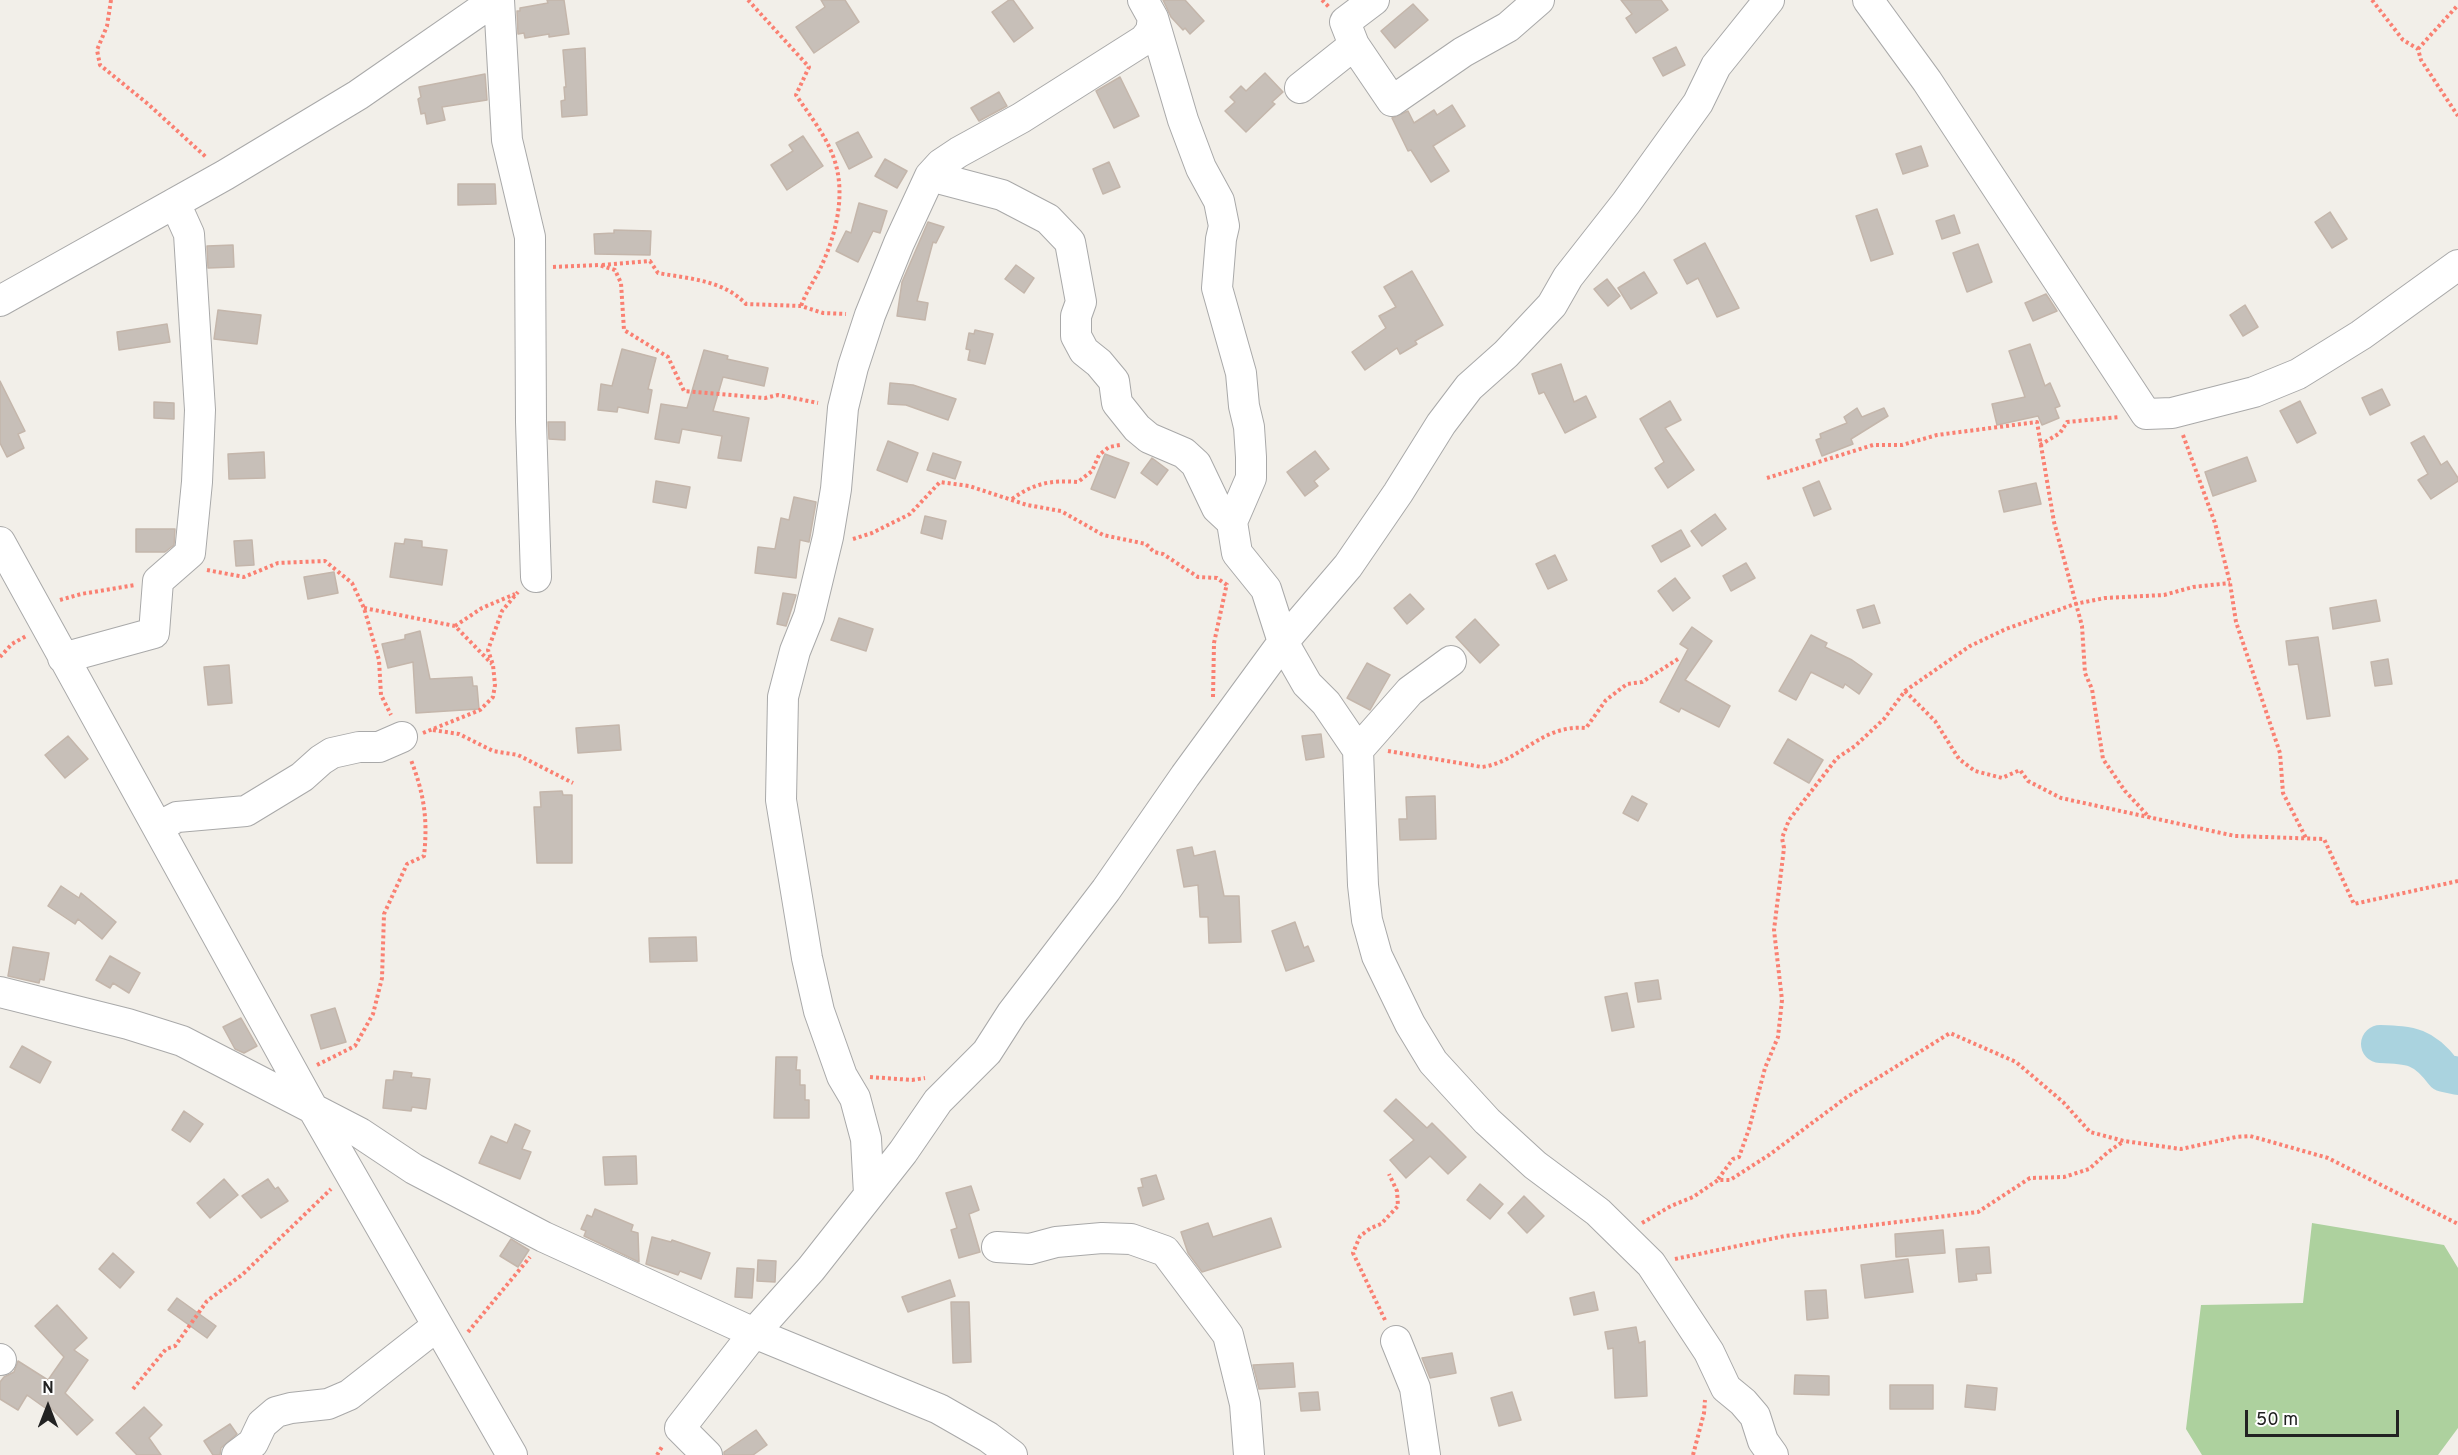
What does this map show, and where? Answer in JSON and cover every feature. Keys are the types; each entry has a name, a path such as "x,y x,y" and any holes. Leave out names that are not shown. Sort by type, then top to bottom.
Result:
{"street":[{"path":"0,301 225,175 357,95 495,0"},
{"path":"499,0 507,140 530,237 531,422 526,585"},
{"path":"1374,0 1345,22 1354,45 1392,101 1463,52 1508,27 1539,0"},
{"path":"707,1455 680,1428 754,1333 811,1269 903,1152 938,1101 987,1052 1012,1013 1106,890 1185,776 1283,642 1348,566 1398,493 1441,424 1469,387 1506,354 1552,304 1568,277 1626,203 1698,103 1716,66 1768,0"},
{"path":"1868,0 2159,413 2253,392 2298,374 2361,335 2458,265"},
{"path":"869,1194 866,1139 855,1098 842,1076 819,1011 807,958 781,800 783,697 795,651 809,616 828,537 836,489 843,408 853,367 870,315 899,243 930,176 941,164 1020,118 1144,40 1151,31 1148,9"},
{"path":"1148,9 1183,120 1201,168 1219,201 1224,226 1217,288 1241,373 1251,457 1251,478 1232,522 1237,553 1266,589 1283,642 1307,684 1326,703 1361,747 1363,885 1367,920 1377,956 1410,1024 1433,1062 1487,1121 1535,1165 1598,1212 1650,1264 1709,1352 1726,1388 1755,1416 1763,1441 1773,1455"},
{"path":"1300,88 1354,45"},
{"path":"930,176 1002,195 1048,219 1070,242 1081,302 1076,316 1076,336 1084,351 1099,363 1114,381 1117,403 1137,428 1149,438 1184,453 1196,464 1217,508 1232,522"},
{"path":"63,658 154,633 158,581 190,553 197,483 200,410 189,234 175,203"},
{"path":"0,542 312,1107 512,1455"},
{"path":"1361,747 1410,691 1451,661"},
{"path":"158,827 177,817 246,811 302,777 321,760 333,753 358,747 379,747 412,734"},
{"path":"0,992 128,1024 182,1041 312,1107 360,1133 414,1169 544,1237 754,1333 939,1409 987,1437 1011,1455"},
{"path":"997,1247 1030,1249 1056,1242 1102,1238 1131,1239 1165,1251 1228,1335 1245,1404 1249,1455"},
{"path":"237,1455 253,1443 262,1424 276,1412 328,1404 349,1395 442,1335"},
{"path":"1396,1341 1415,1388 1425,1455"}],"path":[{"path":"111,0 107,26 97,50 100,65 148,104 225,175"},
{"path":"748,0 809,67 796,95 831,151 838,178 838,220 820,269 807,290 801,306"},
{"path":"2372,0 2403,40 2418,49 2421,60 2458,116"},
{"path":"2418,49 2458,5"},
{"path":"531,269 650,261 658,273 717,284 735,292 746,304 801,306 823,313 870,315"},
{"path":"599,265 615,270 621,283 624,330 668,357 684,391 765,398 778,395 843,408"},
{"path":"2040,445 2060,433 2067,422 2159,413 2183,433 2203,486 2230,583 2235,622 2280,753 2283,793 2306,838"},
{"path":"1767,478 1873,445 1902,445 1937,435 2037,422 2054,522 2082,626 2085,673 2092,690 2103,759 2125,791 2150,818"},
{"path":"1011,499 1029,487 1058,480 1078,483 1092,471 1099,456 1108,447 1118,447 1137,428"},
{"path":"828,537 844,541 872,533 910,514 940,482 969,486 1027,505 1061,511 1102,535 1146,544 1154,552 1163,554 1198,577 1217,578 1227,585"},
{"path":"1221,729 1213,705 1214,643 1237,553"},
{"path":"1620,1236 1671,1206 1693,1197 1718,1180 1732,1159 1738,1157 1749,1129 1765,1068 1778,1036 1782,1000 1774,930 1784,848 1782,838 1789,820 1819,778 1837,758 1855,746 1884,719 1905,691 1970,646 2006,629 2075,604 2105,598 2164,595 2193,587 2230,583"},
{"path":"455,626 482,608 526,585"},
{"path":"412,734 480,710 493,697 495,685 493,665 488,650 502,611 526,585"},
{"path":"364,608 455,626 493,665"},
{"path":"0,657 12,644 44,625"},
{"path":"1361,747 1482,767 1496,765 1542,736 1572,727 1586,728 1606,700 1626,684 1642,682 1678,659"},
{"path":"1905,691 1935,721 1959,759 1975,771 2002,778 2020,770 2028,781 2061,798 2235,836 2324,839 2354,904 2458,881"},
{"path":"412,734 430,729 459,734 493,751 518,755 573,783"},
{"path":"1718,1180 1730,1180 1769,1155 1847,1097 1950,1034 2016,1062 2063,1102 2090,1132 2124,1142 2181,1149 2250,1136 2328,1158 2458,1224"},
{"path":"842,1076 912,1080 934,1077 957,1080"},
{"path":"1650,1264 1785,1236 1978,1212 2030,1178 2064,1177 2089,1169 2108,1152 2124,1142"},
{"path":"133,1389 166,1350 175,1346 207,1301 243,1274 349,1172"},
{"path":"1389,1174 1397,1191 1398,1206 1381,1224 1360,1236 1353,1253 1396,1341"},
{"path":"442,1335 471,1330 544,1237"},
{"path":"1693,1455 1704,1413 1706,1393"}],"green space":[{"path":"2312,1223 2444,1245 2458,1268 2458,1428 2438,1455 2202,1455 2186,1429 2201,1305 2303,1303"}],"building":[{"path":"547,0 564,0 569,34 549,37 549,34 525,38 524,33 518,34 517,11 520,11 520,8 548,3"},
{"path":"821,0 845,0 859,22 814,53 796,27 825,7"},
{"path":"1009,0 1013,0 1033,28 1014,42 992,12"},
{"path":"1163,0 1185,0 1204,21 1190,34 1171,17"},
{"path":"1621,0 1661,0 1668,10 1636,33 1626,18 1632,14"},
{"path":"1413,4 1428,20 1395,48 1381,31"},
{"path":"1676,47 1685,65 1663,76 1653,58"},
{"path":"585,48 587,115 562,117 561,101 565,100 564,87 566,87 563,50"},
{"path":"1265,73 1283,92 1272,102 1275,104 1246,132 1225,111 1235,102 1230,97 1241,86 1246,91"},
{"path":"485,74 487,100 442,107 445,120 427,124 425,113 421,114 418,99 421,97 419,87"},
{"path":"1120,77 1139,116 1114,128 1096,91"},
{"path":"999,92 1007,106 979,121 971,108"},
{"path":"1452,105 1465,126 1433,146 1449,171 1431,182 1411,150 1408,151 1392,118 1408,111 1414,123 1434,110 1437,115"},
{"path":"858,132 872,157 849,169 836,143"},
{"path":"803,136 823,166 787,190 771,165 793,151 789,145"},
{"path":"1921,146 1928,166 1903,174 1896,154"},
{"path":"885,159 907,171 897,188 875,176"},
{"path":"1109,162 1120,187 1103,194 1093,169"},
{"path":"458,184 495,184 496,204 458,205"},
{"path":"859,203 887,211 880,233 873,231 858,262 836,251 846,231 851,233"},
{"path":"1877,209 1893,254 1871,261 1856,216"},
{"path":"2330,212 2347,239 2332,248 2315,222"},
{"path":"1954,215 1960,233 1942,239 1936,221"},
{"path":"928,222 944,227 936,243 933,242 917,301 928,303 925,320 897,316 902,282"},
{"path":"614,230 651,231 650,255 595,254 594,234 614,233"},
{"path":"1705,243 1739,308 1717,317 1698,278 1687,284 1674,260"},
{"path":"1978,244 1992,282 1967,292 1953,253"},
{"path":"233,245 234,267 208,268 207,246"},
{"path":"1016,265 1034,278 1024,293 1005,279"},
{"path":"1412,271 1443,325 1415,341 1417,344 1400,354 1397,348 1365,370 1352,352 1386,328 1379,316 1396,307 1384,287"},
{"path":"1644,272 1657,293 1631,309 1618,288"},
{"path":"1607,279 1620,296 1608,306 1594,289"},
{"path":"2046,294 2057,311 2033,321 2025,303"},
{"path":"2245,305 2258,327 2243,336 2230,315"},
{"path":"218,310 261,315 257,344 214,339"},
{"path":"167,324 170,342 119,350 117,332"},
{"path":"975,330 993,334 985,364 968,360 970,350 966,349 969,333 974,334"},
{"path":"2030,344 2045,386 2050,383 2060,406 2055,408 2059,418 2042,425 2038,416 1997,425 1992,404 2025,397 2009,351"},
{"path":"622,349 656,358 648,389 652,390 648,413 618,407 617,412 598,410 601,384 612,386"},
{"path":"704,350 728,356 727,359 768,368 764,386 723,377 713,411 749,418 741,461 718,458 722,436 682,429 679,443 655,439 661,404 687,408"},
{"path":"1561,364 1574,402 1586,396 1596,417 1565,433 1544,392 1539,394 1532,374"},
{"path":"0,381 25,431 18,434 24,448 7,457 0,443"},
{"path":"890,383 913,385 956,399 948,420 906,405 888,404"},
{"path":"2382,389 2390,405 2370,415 2362,398"},
{"path":"1670,401 1681,420 1665,428 1694,470 1668,488 1655,468 1664,462 1640,419"},
{"path":"2300,401 2316,433 2297,443 2280,411"},
{"path":"154,402 174,403 174,419 154,418"},
{"path":"1857,408 1862,417 1884,408 1888,416 1851,439 1853,444 1822,456 1816,440 1821,438 1820,434 1847,423 1844,417"},
{"path":"548,422 565,422 565,440 549,439"},
{"path":"2424,436 2441,465 2447,461 2458,478 2458,481 2431,499 2418,480 2428,474 2411,443"},
{"path":"888,441 918,453 907,482 877,470"},
{"path":"1315,451 1329,469 1314,481 1318,486 1305,496 1287,472"},
{"path":"264,452 265,478 229,479 228,454"},
{"path":"933,453 961,462 955,479 927,470"},
{"path":"1105,454 1129,463 1115,498 1091,489"},
{"path":"2247,457 2256,481 2213,496 2205,472"},
{"path":"1152,458 1168,470 1157,485 1141,473"},
{"path":"656,481 690,487 686,508 653,502"},
{"path":"1819,481 1831,509 1814,516 1803,488"},
{"path":"2036,483 2041,504 2004,512 1999,491"},
{"path":"794,497 816,502 809,542 800,540 796,578 755,573 758,547 775,549 781,518 789,520"},
{"path":"1715,514 1726,529 1702,546 1691,531"},
{"path":"925,516 946,521 942,539 921,533"},
{"path":"136,529 175,529 174,545 165,552 136,552"},
{"path":"1681,530 1690,546 1661,562 1652,546"},
{"path":"405,539 422,541 422,547 447,550 442,585 390,577 395,543 404,544"},
{"path":"252,540 254,565 236,566 234,541"},
{"path":"1555,555 1567,580 1548,589 1536,564"},
{"path":"1746,563 1755,578 1731,591 1723,576"},
{"path":"334,572 338,593 308,599 304,577"},
{"path":"1675,578 1690,598 1673,611 1658,591"},
{"path":"783,593 796,595 786,626 777,624"},
{"path":"1410,594 1424,609 1407,624 1394,608"},
{"path":"2376,600 2380,621 2333,629 2330,608"},
{"path":"1874,605 1880,623 1863,628 1857,610"},
{"path":"839,618 873,629 866,651 831,640"},
{"path":"1475,619 1499,645 1480,663 1456,637"},
{"path":"1692,627 1712,641 1685,680 1730,706 1719,727 1681,708 1679,712 1660,702 1688,649 1680,644"},
{"path":"420,631 430,679 472,677 473,686 477,686 479,709 416,713 413,662 388,668 382,644 405,639 405,635"},
{"path":"1811,635 1827,643 1825,647 1852,660 1872,674 1859,694 1845,684 1843,688 1811,672 1796,700 1779,691"},
{"path":"2318,637 2330,716 2307,719 2298,664 2289,665 2286,641"},
{"path":"2388,659 2392,684 2375,686 2371,662"},
{"path":"1367,663 1390,675 1370,710 1347,698"},
{"path":"229,665 232,703 208,705 204,667"},
{"path":"619,725 621,750 578,753 576,728"},
{"path":"1321,734 1324,757 1306,760 1302,736"},
{"path":"68,736 88,759 65,778 45,755"},
{"path":"1788,739 1823,760 1809,783 1774,763"},
{"path":"562,791 563,795 572,795 572,863 537,863 534,807 541,807 540,792"},
{"path":"1435,796 1436,839 1400,840 1399,819 1407,819 1406,797"},
{"path":"1632,796 1647,804 1638,821 1623,813"},
{"path":"1192,847 1194,856 1215,851 1224,896 1239,896 1241,942 1209,943 1208,917 1200,917 1198,885 1184,887 1177,850"},
{"path":"61,886 79,898 81,893 116,922 102,939 78,919 75,924 48,906"},
{"path":"1295,922 1304,948 1308,946 1314,961 1286,971 1272,931"},
{"path":"696,937 697,961 650,962 649,938"},
{"path":"13,947 49,953 44,980 40,979 39,983 8,976"},
{"path":"110,956 140,973 129,993 113,983 110,988 96,980"},
{"path":"1658,980 1661,999 1638,1002 1635,983"},
{"path":"1627,993 1634,1027 1612,1031 1605,997"},
{"path":"335,1008 346,1042 321,1049 311,1015"},
{"path":"241,1018 257,1046 244,1053 235,1049 223,1027"},
{"path":"22,1046 51,1062 40,1083 10,1067"},
{"path":"776,1057 797,1057 796,1070 800,1070 800,1085 805,1085 805,1100 809,1100 809,1118 774,1118"},
{"path":"394,1071 412,1073 411,1077 430,1079 426,1109 412,1107 411,1111 383,1108 386,1080 393,1080"},
{"path":"1396,1099 1427,1128 1432,1123 1466,1157 1448,1174 1430,1156 1406,1178 1390,1160 1414,1140 1384,1111"},
{"path":"184,1111 203,1124 190,1142 172,1130"},
{"path":"515,1124 530,1131 522,1149 531,1152 520,1179 479,1163 491,1136 507,1143"},
{"path":"636,1156 637,1184 605,1185 603,1157"},
{"path":"1156,1175 1164,1199 1143,1206 1138,1188 1143,1187 1141,1179"},
{"path":"224,1179 238,1195 210,1218 197,1203"},
{"path":"268,1179 275,1189 278,1187 288,1201 261,1218 242,1196"},
{"path":"1480,1184 1503,1204 1490,1219 1467,1200"},
{"path":"971,1186 979,1210 969,1214 980,1252 959,1258 951,1230 957,1228 946,1193"},
{"path":"1524,1196 1544,1216 1527,1233 1508,1213"},
{"path":"595,1209 633,1225 631,1231 638,1233 639,1262 584,1236 586,1231 581,1229 587,1215 592,1217"},
{"path":"1271,1218 1281,1247 1202,1272 1188,1253 1181,1232 1208,1223 1213,1237"},
{"path":"1943,1230 1945,1253 1896,1257 1895,1234"},
{"path":"652,1237 671,1242 672,1240 710,1253 701,1279 680,1271 678,1275 646,1264"},
{"path":"511,1239 529,1250 518,1267 500,1256"},
{"path":"1989,1247 1991,1273 1976,1274 1977,1280 1959,1282 1956,1249"},
{"path":"113,1253 134,1272 120,1288 99,1269"},
{"path":"1908,1259 1913,1292 1865,1298 1861,1265"},
{"path":"758,1260 776,1261 775,1282 757,1281"},
{"path":"737,1268 754,1269 752,1298 735,1297"},
{"path":"950,1280 955,1296 908,1312 902,1297"},
{"path":"1826,1290 1828,1318 1807,1320 1805,1291"},
{"path":"1594,1292 1598,1310 1574,1315 1570,1298"},
{"path":"177,1298 216,1326 207,1338 168,1310"},
{"path":"951,1302 969,1302 971,1362 953,1363"},
{"path":"57,1305 87,1338 74,1350 88,1360 65,1393 93,1420 77,1435 50,1407 48,1410 27,1395 18,1410 0,1399 0,1382 14,1372 18,1361 48,1380 64,1357 35,1326"},
{"path":"1636,1327 1639,1343 1645,1341 1647,1396 1615,1398 1613,1348 1608,1349 1605,1332"},
{"path":"1452,1353 1456,1373 1430,1378 1422,1358"},
{"path":"1293,1363 1295,1387 1259,1389 1253,1365"},
{"path":"1795,1375 1829,1376 1829,1395 1794,1394"},
{"path":"1890,1385 1933,1385 1933,1409 1890,1409"},
{"path":"1967,1385 1997,1388 1995,1410 1965,1407"},
{"path":"1318,1392 1320,1410 1301,1411 1299,1393"},
{"path":"1512,1392 1521,1420 1499,1426 1491,1398"},
{"path":"144,1407 162,1425 149,1438 161,1455 137,1455 116,1433"},
{"path":"230,1424 237,1434 221,1448 220,1455 213,1455 204,1441"},
{"path":"756,1430 767,1445 753,1455 724,1455 724,1452"}],"waterway":[{"path":"2380,1044 2409,1046 2430,1057 2444,1073 2458,1076"}]}
